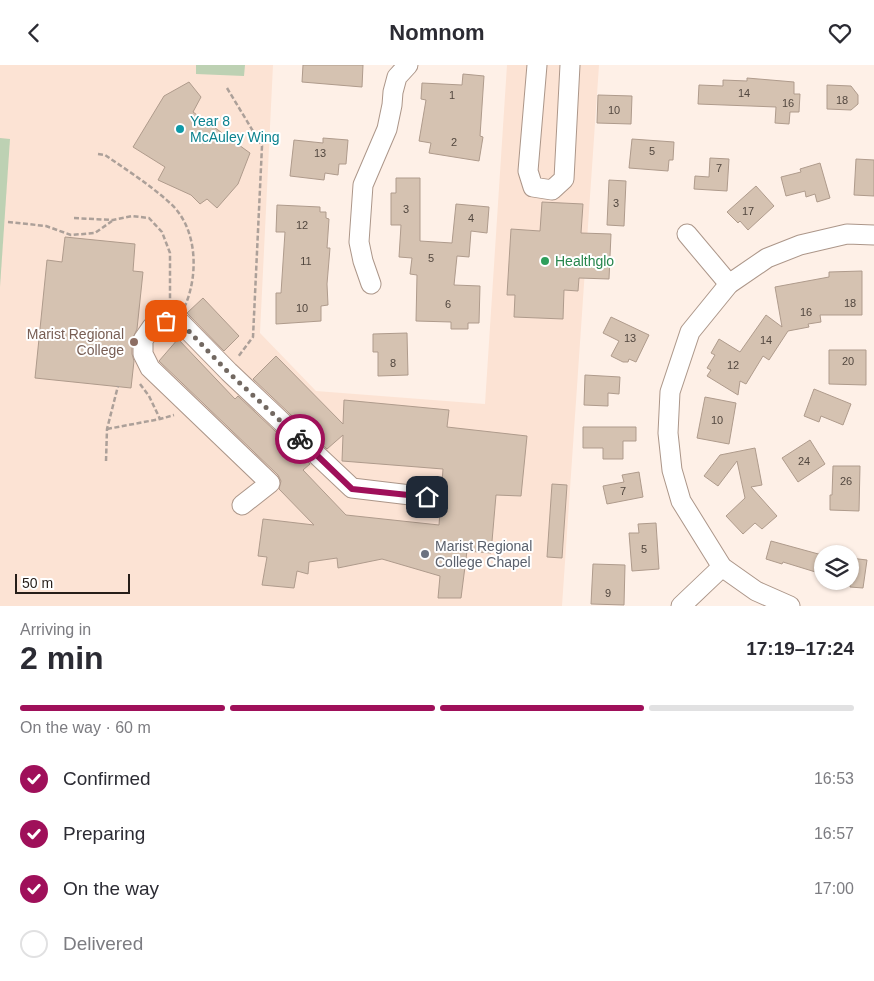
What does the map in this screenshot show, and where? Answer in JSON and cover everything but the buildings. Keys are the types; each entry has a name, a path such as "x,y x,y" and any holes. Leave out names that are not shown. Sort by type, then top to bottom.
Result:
{"street":[{"path":"371,284 358,242 363,185 387,129 397,77 408,65"},
{"path":"537,65 528,171 533,187 552,190 564,179 570,65"},
{"path":"687,234 729,284"},
{"path":"790,606 756,591 722,567 681,501 672,471 668,433 670,392 690,332 729,284 767,258 800,245 847,234 874,235"},
{"path":"242,505 270,483 150,368 143,354 143,340 152,327 171,322 181,323 228,372 352,489 427,497"},
{"path":"681,606 722,567"}],"path":[{"path":"227,88 262,147 253,337 228,372"},
{"path":"98,154 105,155 172,204 183,221 190,237 194,272 187,300 171,322"},
{"path":"74,218 113,220 132,216 149,218 162,232 170,253 171,322"},
{"path":"8,222 46,226 71,235 95,233 113,220"},
{"path":"106,461 107,429 118,386"},
{"path":"107,429 160,419 193,409"}],"shaded area":[{"name":"Marist Regional College","path":"0,65 273,65 260,333 316,391 485,404 507,65 599,65 562,606 0,606"}],"green space":[{"path":"196,65 245,65 244,76 196,74"},
{"path":"0,138 10,139 0,287"}],"way so far":[{"path":"166,321 181,323 228,372 300,439"}],"place":[{"name":"Year 8 McAuley Wing","path":"180,129"},
{"name":"Healthglo","path":"545,261"},
{"name":"Marist Regional College","path":"134,342"},
{"name":"Marist Regional College Chapel","path":"425,554"}],"route":[{"path":"300,439 352,489 427,497"}]}
